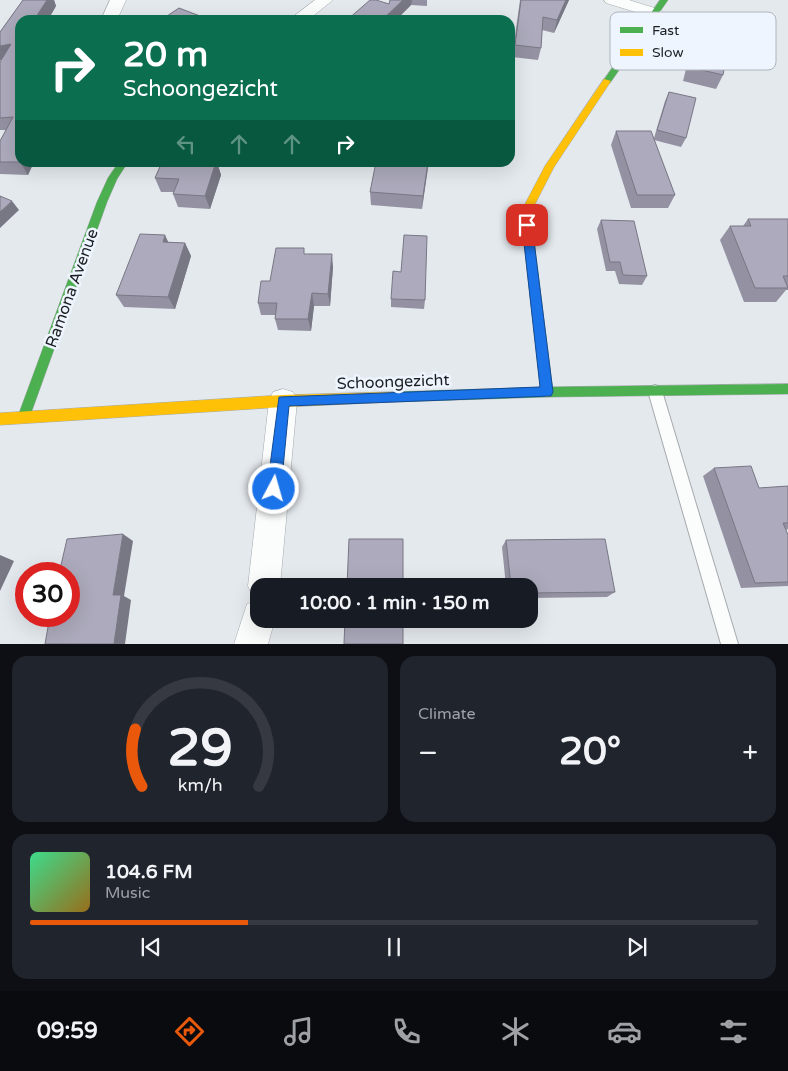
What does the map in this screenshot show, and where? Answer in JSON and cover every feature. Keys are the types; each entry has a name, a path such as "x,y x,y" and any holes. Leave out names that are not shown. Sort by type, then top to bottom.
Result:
{"street":[{"path":"111,15 118,0"},
{"path":"304,15 325,0"},
{"path":"612,0 660,6"},
{"path":"547,392 528,232 529,206 550,166 616,70"},
{"name":"Ramona Avenue","path":"24,416 102,202 113,178 121,167"},
{"name":"Schoongezicht","path":"0,419 283,401 547,392 788,389"},
{"path":"265,578 283,401"},
{"path":"251,644 256,628"}],"lane":[{"path":"655,391 730,644"}],"building":[{"path":"23,0 47,0 37,15 15,15 15,162 0,162 0,141 13,117 0,118 0,62 11,44 0,46 0,32"},
{"path":"370,0 389,4 390,0 403,0 387,15 353,15"},
{"path":"521,0 566,0 557,20 543,17 541,48 515,45"},
{"path":"179,8 197,15 168,15"},
{"path":"702,70 724,70 723,75"},
{"path":"669,92 696,98 686,138 657,130"},
{"path":"616,131 651,131 675,195 637,195"},
{"path":"160,167 214,167 205,196 173,194 179,179 155,178"},
{"path":"375,167 427,167 423,196 370,192"},
{"path":"0,196 12,201 0,212"},
{"path":"748,219 788,219 788,276 783,276 788,288 755,288 730,226 751,226"},
{"path":"601,220 634,221 647,276 623,275 620,262 610,262"},
{"path":"140,234 165,235 163,242 185,243 168,297 116,295"},
{"path":"404,235 427,236 425,300 391,299 393,271 401,272"},
{"path":"276,248 304,248 304,254 332,254 328,294 312,293 308,319 275,319 277,303 258,303 261,281 270,281"},
{"path":"751,466 759,488 788,486 788,523 783,523 788,535 788,582 755,583 714,468"},
{"path":"123,534 113,595 121,595 114,644 45,644 48,627 80,627 80,562 62,562 67,539"},
{"path":"349,539 403,539 403,578 347,578"},
{"path":"605,539 615,592 538,593 538,578 510,578 506,540"},
{"path":"345,628 403,628 403,644 344,644"}],"traffic: fast":[{"path":"656,12 664,0"},
{"path":"607,81 615,70"},
{"path":"24,416 102,202 113,178 121,167"},
{"path":"392,397 547,392 788,389"}],"traffic: slow":[{"path":"547,392 527,225 529,206 550,166 607,81"},
{"path":"0,419 283,401 392,397"}],"route":[{"path":"274,489 283,401 547,392 527,225"}]}
